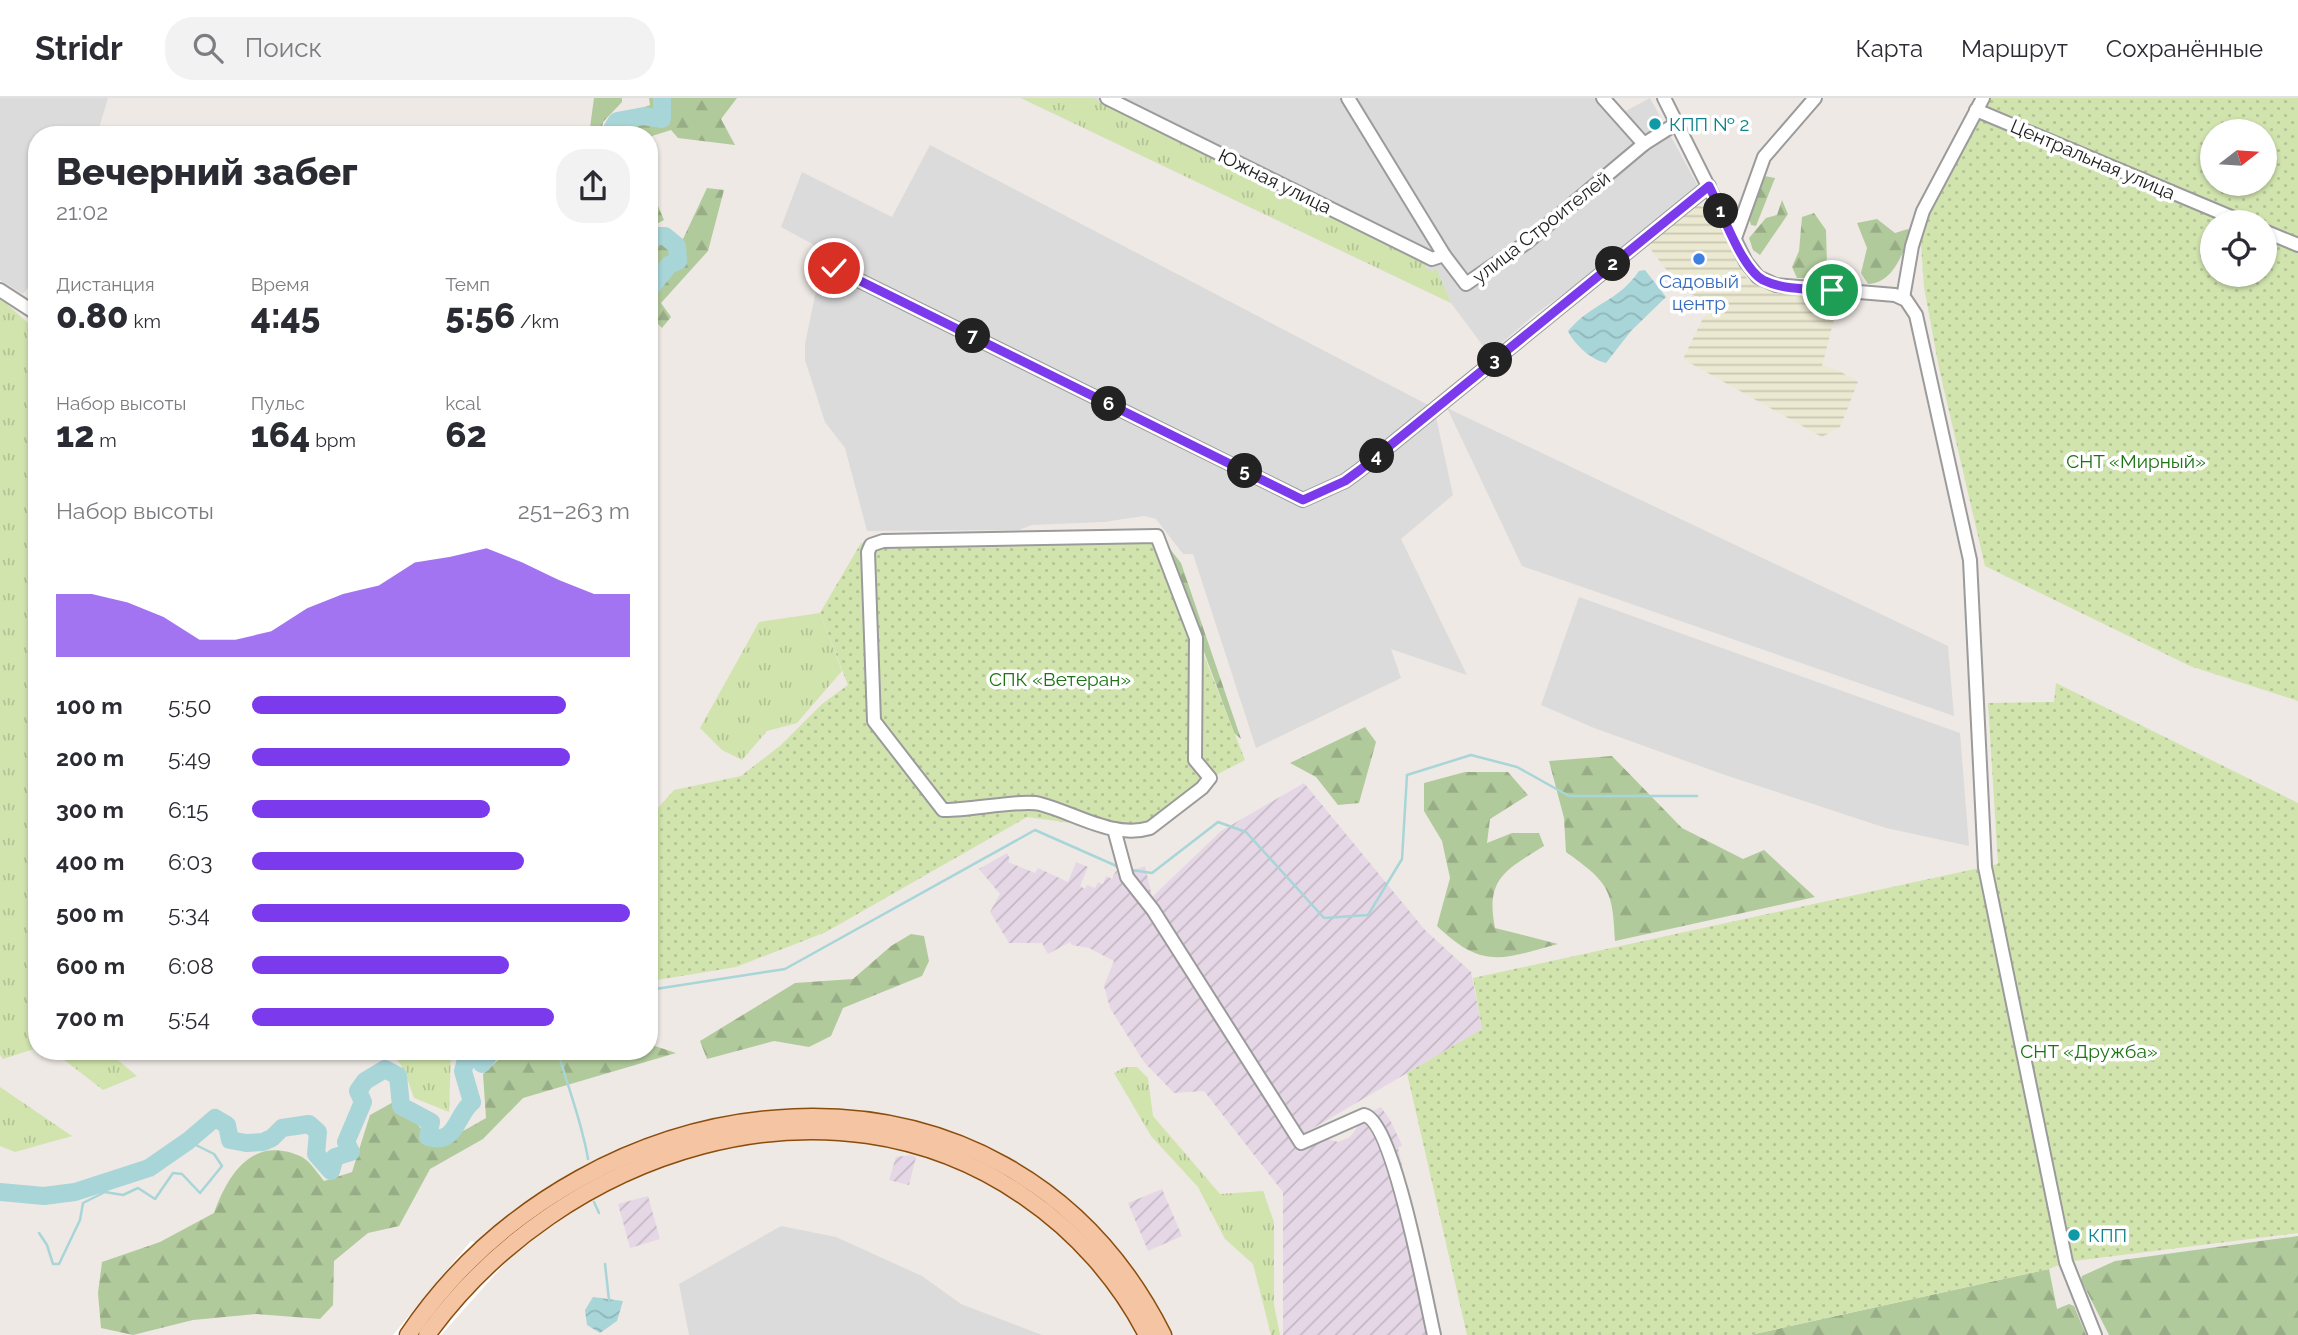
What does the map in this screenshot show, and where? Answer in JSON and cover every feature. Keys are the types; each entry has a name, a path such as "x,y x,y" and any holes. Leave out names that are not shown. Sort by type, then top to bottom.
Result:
{"main road":[{"path":"408,1335 445,1286 486,1245 564,1188 616,1160 673,1138 762,1119 860,1118 896,1124 952,1141 999,1161 1030,1180 1063,1205 1103,1244 1134,1283 1163,1335"},
{"path":"427,1335 453,1301 505,1249 542,1220 596,1188 633,1169 689,1149 769,1134 824,1131 872,1135 912,1143 959,1160 1004,1183 1068,1230 1121,1293 1147,1335"}],"street":[{"name":"Южная улица","path":"1107,98 1432,258 1444,255"},
{"path":"1348,98 1444,255"},
{"path":"1603,98 1644,144 1676,123"},
{"path":"1664,98 1755,274 1770,283 1903,298 1913,309 1920,328 1968,549 1983,844 1999,944 2066,1262 2095,1335"},
{"path":"1735,238 1764,157 1815,98"},
{"path":"1903,298 1912,246 1923,211 1979,111 1983,98"},
{"name":"Центральная улица","path":"1979,111 2214,210"},
{"name":"улица Строителей","path":"1444,255 1461,281 1471,284 1546,228 1644,144"},
{"path":"834,268 1303,500 1345,481 1360,470 1709,186"},
{"path":"2277,236 2298,245"},
{"path":"0,290 28,308"},
{"path":"1157,536 1196,638 1195,760 1210,778 1202,788 1150,828 1114,829 1036,803 943,810 874,721 868,552 871,545 883,541 1157,536"},
{"path":"1114,829 1131,884 1153,910 1301,1143 1364,1115 1373,1122 1395,1167 1434,1335"}],"shaded area":[{"path":"0,98 108,98 100,126 28,126 28,288 23,294 0,280"},
{"path":"1021,98 1611,98 1622,113 1650,98 1699,188 1590,275 1534,315 1489,354 1451,303"},
{"path":"930,145 1434,408 1453,495 1401,539 1467,675 1391,649 1401,678 1256,748 1193,554 1183,554 1156,519 1144,516 1104,522 1032,525 1019,530 867,531 845,448 825,422 805,360 805,344 817,286 831,254 781,227 802,172 892,217"},
{"path":"1696,204 1712,211 1747,279 1775,292 1839,300 1822,366 1836,369 1858,382 1840,427 1822,437 1683,359 1703,318 1715,309 1679,286 1648,246"},
{"path":"1447,408 1948,646 1954,716 1522,566"},
{"path":"1579,597 1960,733 1969,846 1886,828 1725,775 1594,728 1541,705"},
{"path":"1304,783 1425,930 1471,972 1482,1029 1305,1133 1338,1142 1350,1137 1367,1114 1381,1107 1390,1120 1402,1145 1398,1148 1441,1335 1283,1335 1283,1192 1204,1091 1174,1093 1144,1062 1110,1008 1104,986 1114,961 1070,942 1048,954 1042,943 1009,943 990,912 1000,894 979,869 1007,853 1010,859 1008,862 1035,873 1038,868 1068,882 1076,862 1088,867 1080,886 1085,889 1087,885 1095,888 1098,882 1103,884 1106,876 1112,879 1116,871 1127,873 1145,866 1152,897 1221,831"},
{"path":"896,1157 916,1157 909,1185 889,1180"},
{"path":"1162,1189 1182,1236 1148,1251 1128,1203"},
{"path":"648,1196 660,1239 630,1248 618,1204"},
{"path":"781,1226 836,1237 922,1276 961,1304 1042,1335 689,1335 679,1284"}],"green space":[{"path":"594,98 622,98 622,102 602,126 590,126"},
{"path":"649,98 737,98 721,119 735,145 678,138 671,130 658,134 658,126 626,126 630,112 650,105"},
{"path":"1021,98 1092,98 1426,263 1425,268 1433,272 1436,268 1451,303"},
{"name":"СНТ «Мирный»","path":"1988,98 2298,98 2298,701 2190,666 1985,566 1939,368 1924,287 1921,244 1939,186"},
{"path":"1759,175 1775,178 1756,226 1751,225 1749,218"},
{"path":"707,188 724,190 708,251 661,303 671,317 662,328 658,324 658,230 683,239"},
{"path":"1782,200 1788,214 1760,255 1753,250 1749,238 1766,218 1777,215"},
{"path":"658,206 664,220 658,223"},
{"path":"1814,213 1826,230 1827,265 1812,278 1797,278 1792,267 1799,251 1802,217"},
{"path":"1877,219 1895,233 1908,229 1912,232 1891,273 1868,284 1861,273 1867,248 1857,223"},
{"path":"0,298 28,323 28,1051 3,1059 0,1055"},
{"name":"СПК «Ветеран»","path":"1157,536 1245,760 1210,778 1150,828 1114,829 1027,817 826,932 736,967 658,980 658,808 674,790 741,776 781,745 822,704 848,685 820,613 861,543"},
{"path":"1170,549 1181,563 1241,739 1234,733 1170,560"},
{"path":"820,613 842,671 797,723 767,731 742,760 722,750 700,728 759,622"},
{"name":"СНТ «Дружба»","path":"2056,683 2298,803 2298,1233 2066,1262 2049,1269 1750,1335 1467,1335 1407,1073 1482,1029 1473,978 1998,864 1988,703 2054,702"},
{"path":"1365,727 1376,742 1359,803 1338,805 1316,777 1290,763"},
{"path":"1612,756 1682,828 1743,859 1764,850 1815,897 1615,941 1612,909 1606,888 1591,871 1566,852 1564,818 1549,761"},
{"path":"1465,772 1508,772 1528,795 1490,819 1487,843 1512,833 1539,833 1544,846 1509,869 1496,886 1493,897 1495,928 1558,944 1522,954 1494,957 1467,949 1437,926 1450,878 1442,841 1424,811 1424,783"},
{"path":"911,934 924,936 929,961 922,976 843,1008 831,1036 809,1047 774,1041 707,1059 700,1041 795,983 853,979 891,946"},
{"path":"658,1047 676,1053 658,1058"},
{"path":"64,1060 118,1060 137,1076 103,1090"},
{"path":"397,1060 451,1060 449,1112 414,1098"},
{"path":"498,1060 652,1060 523,1098 483,1139 430,1169 399,1226 368,1233 334,1261 333,1305 320,1319 256,1314 193,1320 133,1335 101,1328 98,1293 102,1262 160,1242 214,1213 235,1172 256,1154 285,1151 302,1157 324,1181 352,1172 370,1115 397,1100 428,1137 450,1136 486,1118 483,1074"},
{"path":"1125,1067 1137,1067 1148,1078 1153,1116 1220,1194 1263,1191 1274,1222 1274,1305 1280,1335 1271,1335 1253,1264 1225,1239 1198,1187 1151,1136 1114,1073"},
{"path":"0,1087 72,1136 15,1152 0,1146"},
{"path":"2298,1236 2298,1335 2109,1335 2081,1280 2082,1276 2115,1261"},
{"path":"2049,1269 2057,1309 2069,1304 2074,1306 2086,1335 1750,1335"}],"water":[{"path":"1645,270 1666,297 1631,331 1606,363 1595,359 1579,346 1568,331 1577,321 1623,289 1639,271"},
{"path":"593,1297 623,1301 617,1321 600,1333 587,1325 585,1310"}],"pier":[{"path":"471,1241 516,1251 441,1335 393,1335"}],"waterway":[{"path":"614,126 617,121 644,116 662,119 662,98"},
{"path":"658,236 665,236 677,246 678,261 669,265 658,279"},
{"path":"1131,870 1152,873 1218,822 1246,832 1324,918 1368,915 1402,859 1407,775 1471,755 1517,767 1569,796 1697,796"},
{"path":"658,989 785,969 1035,830 1121,868"},
{"path":"0,1192 44,1196 75,1192 149,1168 215,1118 227,1125 230,1140 246,1143 263,1142 272,1138 282,1128 309,1124 318,1132 316,1154 331,1171 335,1157 351,1152 346,1142 363,1102 358,1091 365,1081 385,1069 398,1076 401,1106 431,1122 428,1137 437,1139 450,1133 472,1102 463,1071 466,1060"},
{"path":"478,1060 482,1064 485,1060"},
{"path":"561,1060 579,1118 588,1159"},
{"path":"39,1233 47,1245 53,1264 59,1264 80,1220 83,1203 105,1192 123,1195 138,1188 155,1199 173,1173 182,1174 200,1193 222,1166 214,1154 188,1141"},
{"path":"594,1202 599,1213"},
{"path":"605,1264 609,1300"}],"place":[{"name":"КПП № 2","path":"1655,124"},
{"name":"Садовый центр","path":"1699,259"},
{"name":"КПП","path":"2074,1235"}],"route":[{"path":"834,268 1303,500 1345,481 1360,470 1709,186 1746,262 1758,277 1776,285 1832,290"}]}
